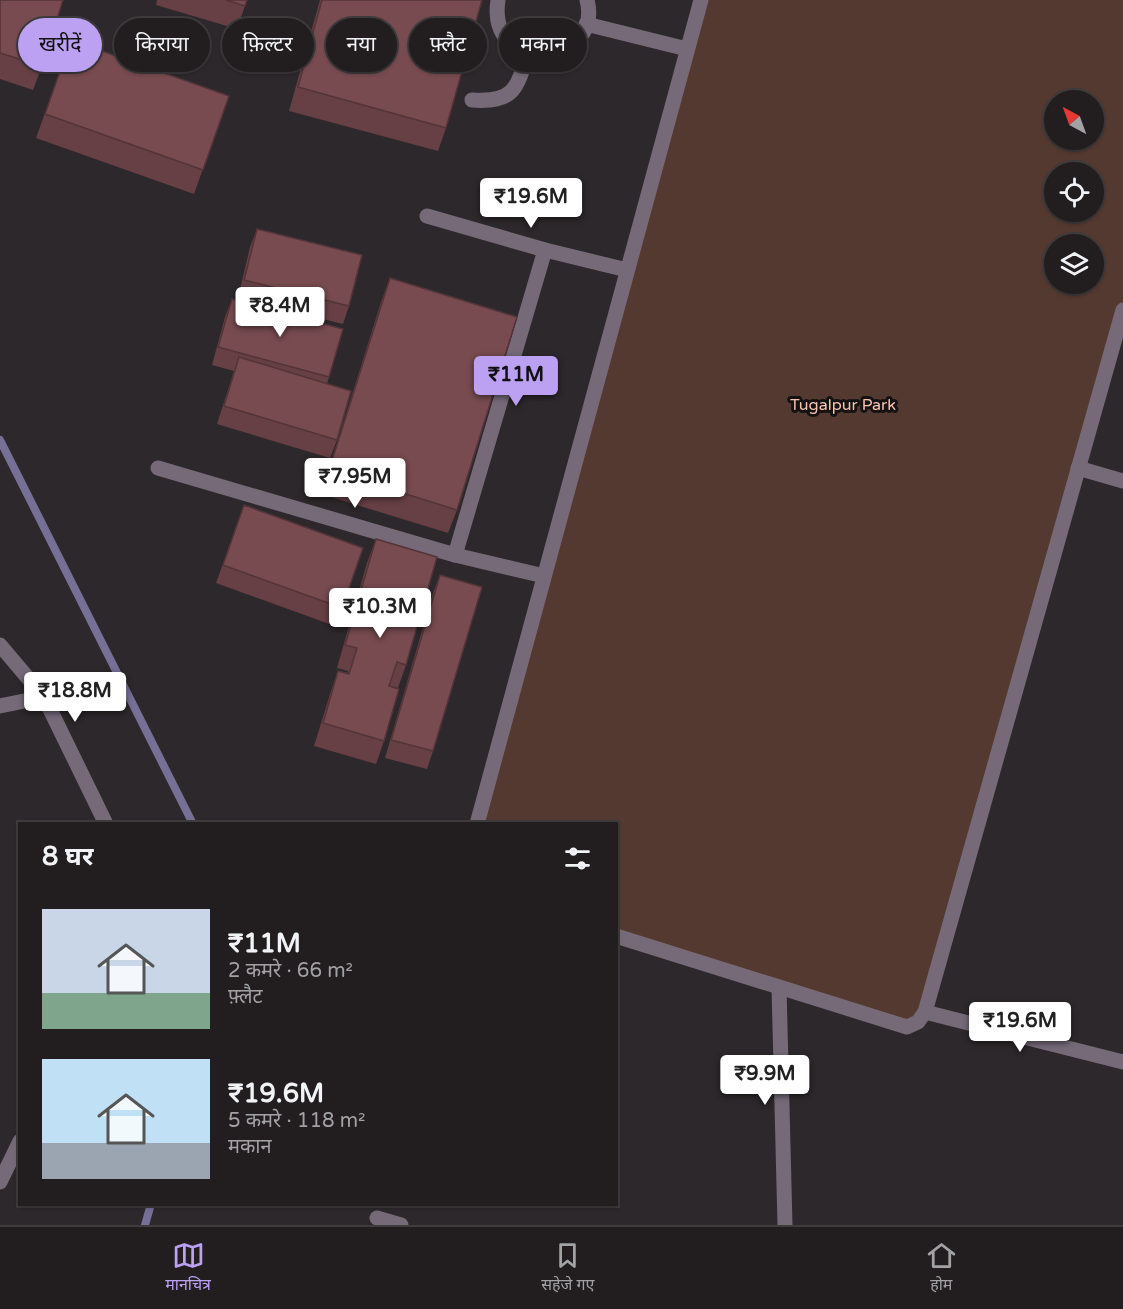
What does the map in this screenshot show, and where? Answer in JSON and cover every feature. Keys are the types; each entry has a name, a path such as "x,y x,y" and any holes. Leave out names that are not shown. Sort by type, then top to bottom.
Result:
{"street":[{"path":"498,0 496,12 499,25"},
{"path":"586,18 587,0"},
{"path":"478,822 701,0"},
{"path":"587,24 687,49"},
{"path":"472,100 490,101 506,95 520,83 523,72"},
{"path":"427,216 545,250 627,270"},
{"path":"455,555 545,250"},
{"path":"618,937 907,1027 918,1022 925,1012 1123,310"},
{"path":"158,468 455,555 544,576"},
{"path":"1078,468 1123,481"},
{"path":"0,645 44,697 105,822"},
{"path":"0,706 44,697"},
{"path":"778,987 784,1225"},
{"path":"925,1012 1123,1062"},
{"path":"0,1182 18,1145"},
{"path":"376,1218 400,1225"}],"green space":[{"name":"Tugalpur Park","path":"701,0 1123,0 1123,310 925,1012 907,1027 618,936 618,822 478,822"}],"building":[{"path":"0,0 63,0 57,18 18,18 18,59 0,53"},
{"path":"226,0 247,0 245,6"},
{"path":"322,0 482,0 477,18 409,18 409,72 462,72 446,128 298,87 302,72 314,72 314,29"},
{"path":"102,51 114,55 114,72 161,72 229,96 203,170 45,114 60,72 102,72"},
{"path":"257,229 362,255 349,306 244,280"},
{"path":"390,278 517,317 457,510 329,470"},
{"path":"232,299 343,329 329,377 218,347"},
{"path":"239,357 351,391 337,440 224,406"},
{"path":"244,505 363,548 342,608 223,565"},
{"path":"376,539 437,557 406,665 397,662 389,686 399,689 384,741 323,723 338,671 349,674 357,648 345,645"},
{"path":"440,575 482,587 433,751 391,740"}],"waterway":[{"path":"0,440 192,822"},
{"path":"145,1225 150,1206"}]}
